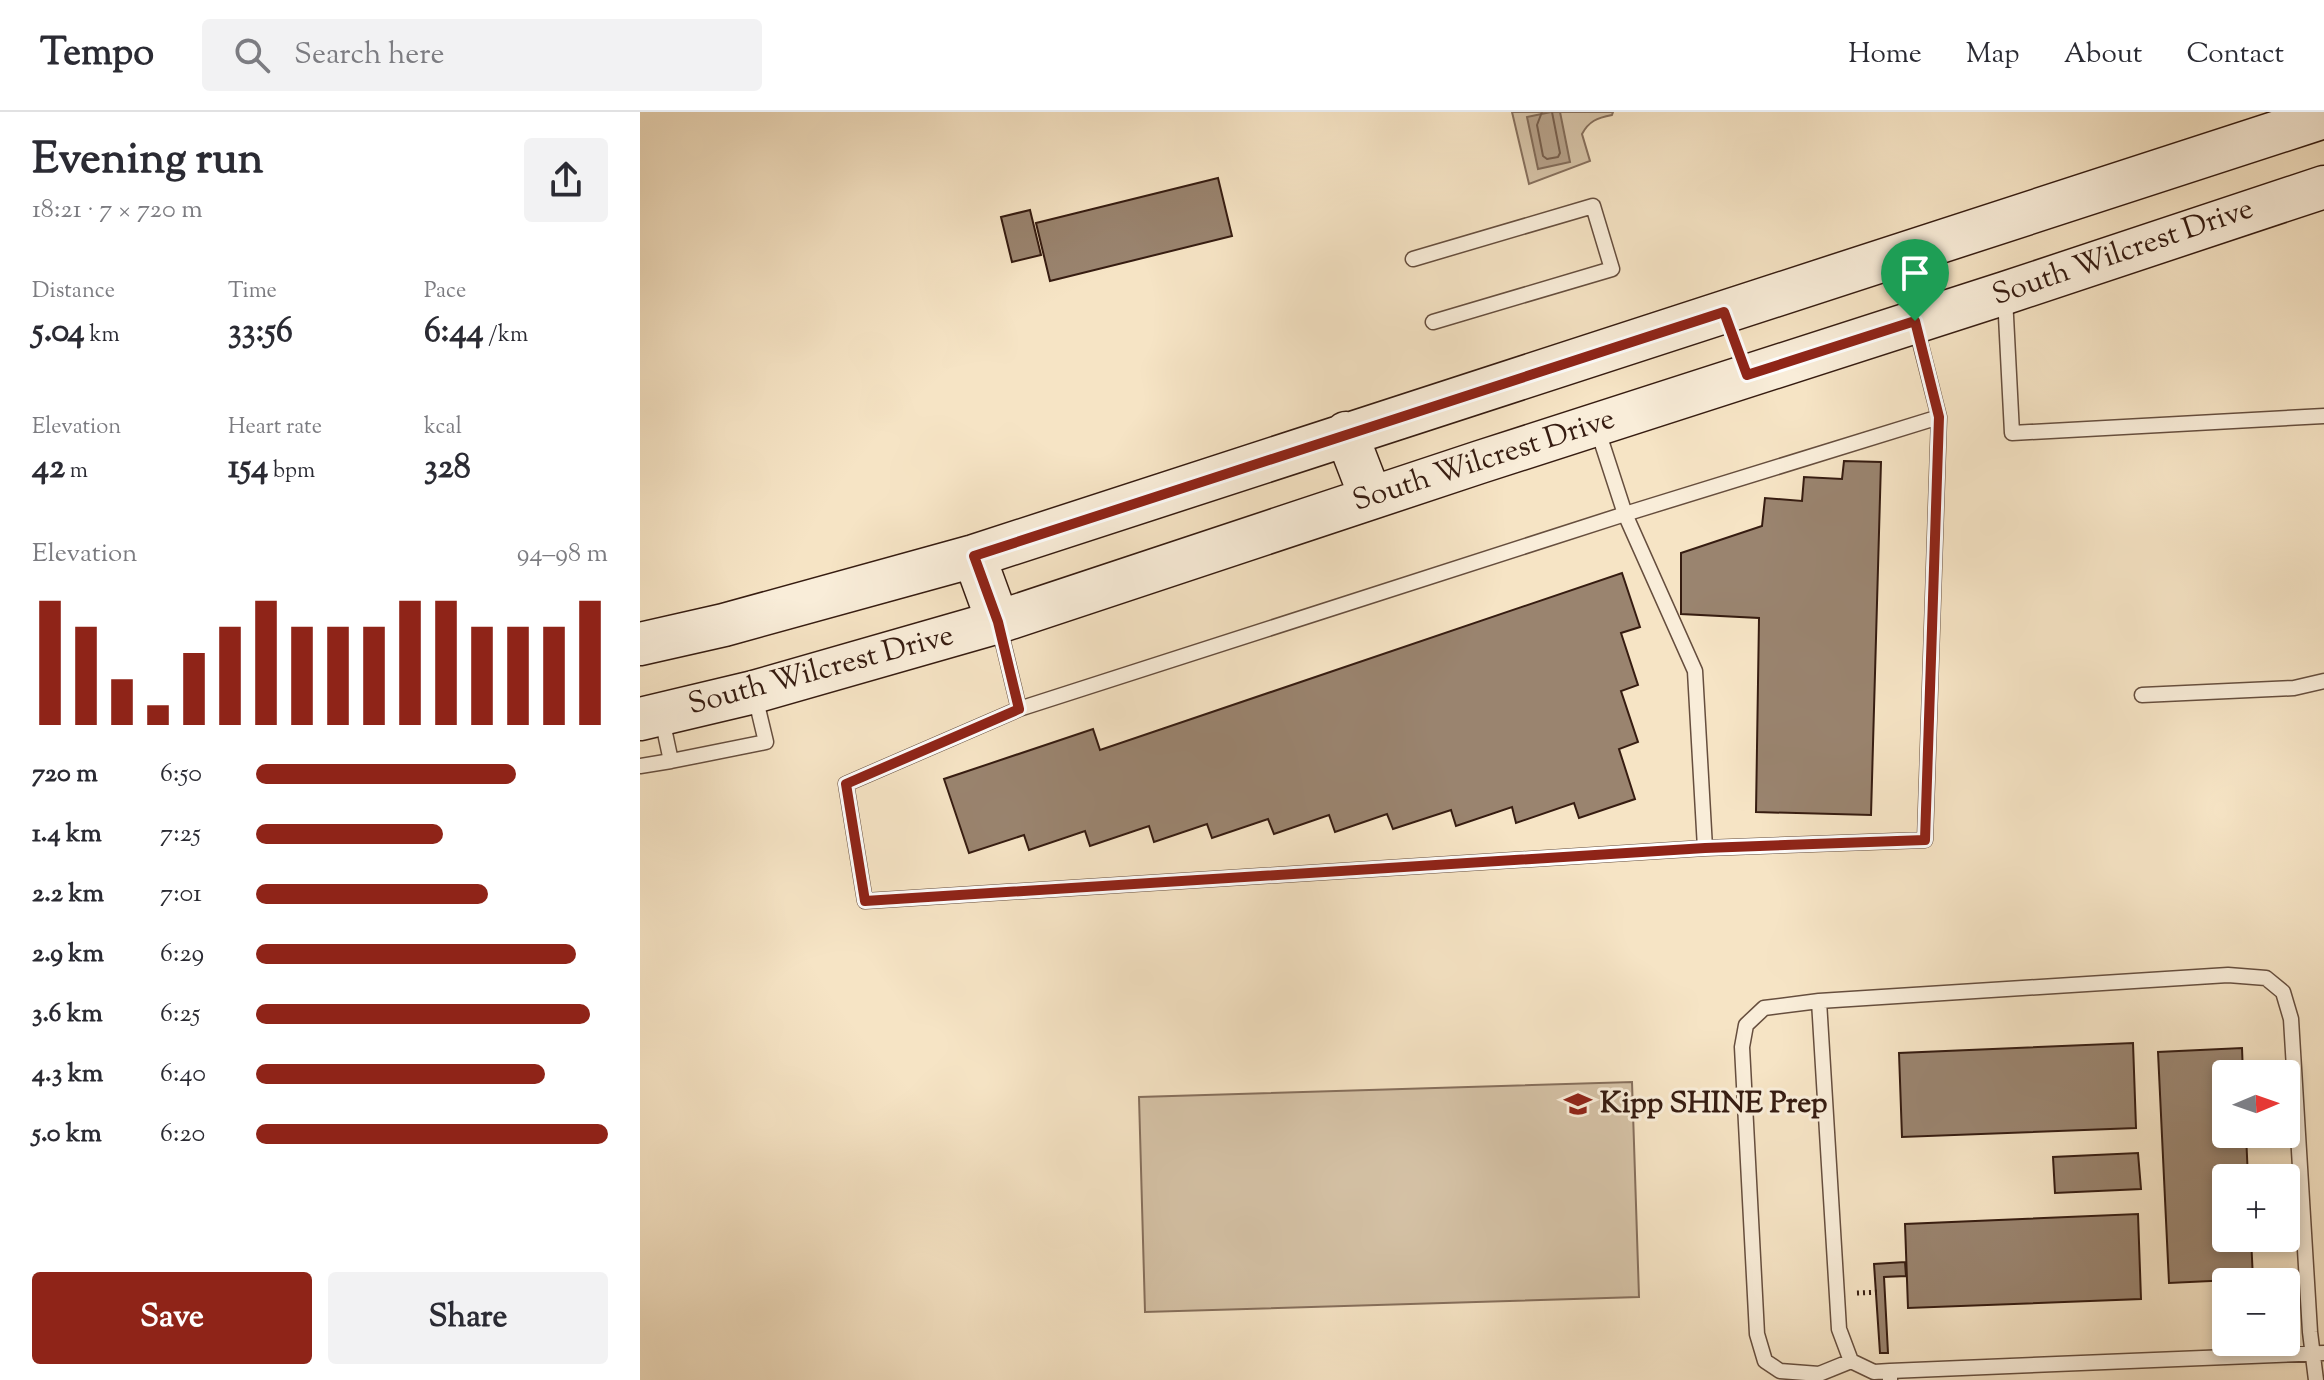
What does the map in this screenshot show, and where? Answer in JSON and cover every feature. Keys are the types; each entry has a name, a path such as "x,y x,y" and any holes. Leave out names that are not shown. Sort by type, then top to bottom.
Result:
{"main road":[{"path":"640,644 724,625 974,556 2324,117"},
{"name":"South Wilcrest Drive","path":"650,717 754,692 998,622 2324,187"},
{"path":"1724,312 1747,375"},
{"path":"1346,433 1371,498"},
{"path":"974,556 998,622"}],"lane":[{"path":"1413,259 1593,206 1612,269 1433,322"},
{"path":"2005,293 2012,433 2324,416"},
{"path":"1915,321 1939,417 1925,840 1705,848 865,901 846,784 1019,709 1625,514 1939,417"},
{"path":"1596,424 1625,514 1695,671 1705,848"},
{"path":"998,622 1019,709"},
{"path":"2142,695 2294,688 2324,681"},
{"path":"640,766 766,742 754,692"},
{"path":"650,717 671,761"},
{"path":"1851,1361 1819,1374 1780,1371 1765,1361 1757,1334 1742,1047 1746,1025 1764,1008 1819,1001 2228,975 2266,978 2283,992 2291,1019 2318,1354 2316,1380"},
{"path":"1819,1001 1839,1329 1851,1361 1890,1376 2318,1354"}],"shaded area":[{"path":"1512,112 1613,112 1591,123 1582,134 1590,161 1529,184"},
{"path":"1632,1082 1639,1297 1145,1312 1139,1097"}],"water":[{"path":"1560,112 1570,162 1538,169 1527,117"}],"building":[{"path":"1218,178 1232,236 1050,281 1036,223"},
{"path":"1030,210 1041,255 1012,262 1001,217"},
{"path":"1844,461 1881,462 1871,815 1756,812 1759,618 1681,614 1681,553 1762,526 1765,498 1802,501 1804,477 1842,479"},
{"path":"1622,573 1640,627 1621,633 1638,685 1621,691 1638,742 1619,749 1635,799 1579,818 1574,803 1516,823 1512,807 1456,826 1451,810 1393,829 1387,814 1335,832 1329,815 1274,834 1268,819 1212,838 1207,824 1154,842 1149,826 1090,846 1085,831 1029,850 1024,835 969,853 944,779 1093,729 1100,750"},
{"path":"2133,1043 2136,1128 1902,1137 1899,1053"},
{"path":"2242,1048 2242,1060 2212,1060 2212,1148 2247,1148 2247,1164 2212,1164 2212,1252 2252,1252 2252,1268 2212,1268 2212,1281 2169,1283 2158,1052"},
{"path":"2138,1153 2141,1189 2055,1193 2053,1157"},
{"path":"2138,1214 2141,1299 1908,1308 1905,1224"},
{"path":"1905,1262 1906,1276 1884,1277 1888,1353 1880,1353 1874,1264"}],"place":[{"name":"Kipp SHINE Prep","path":"1578,1104"}],"route":[{"path":"1724,312 1747,375 1915,321 1939,417 1925,840 1705,848 865,901 846,784 1019,709 998,622 974,556 1724,312"}]}
